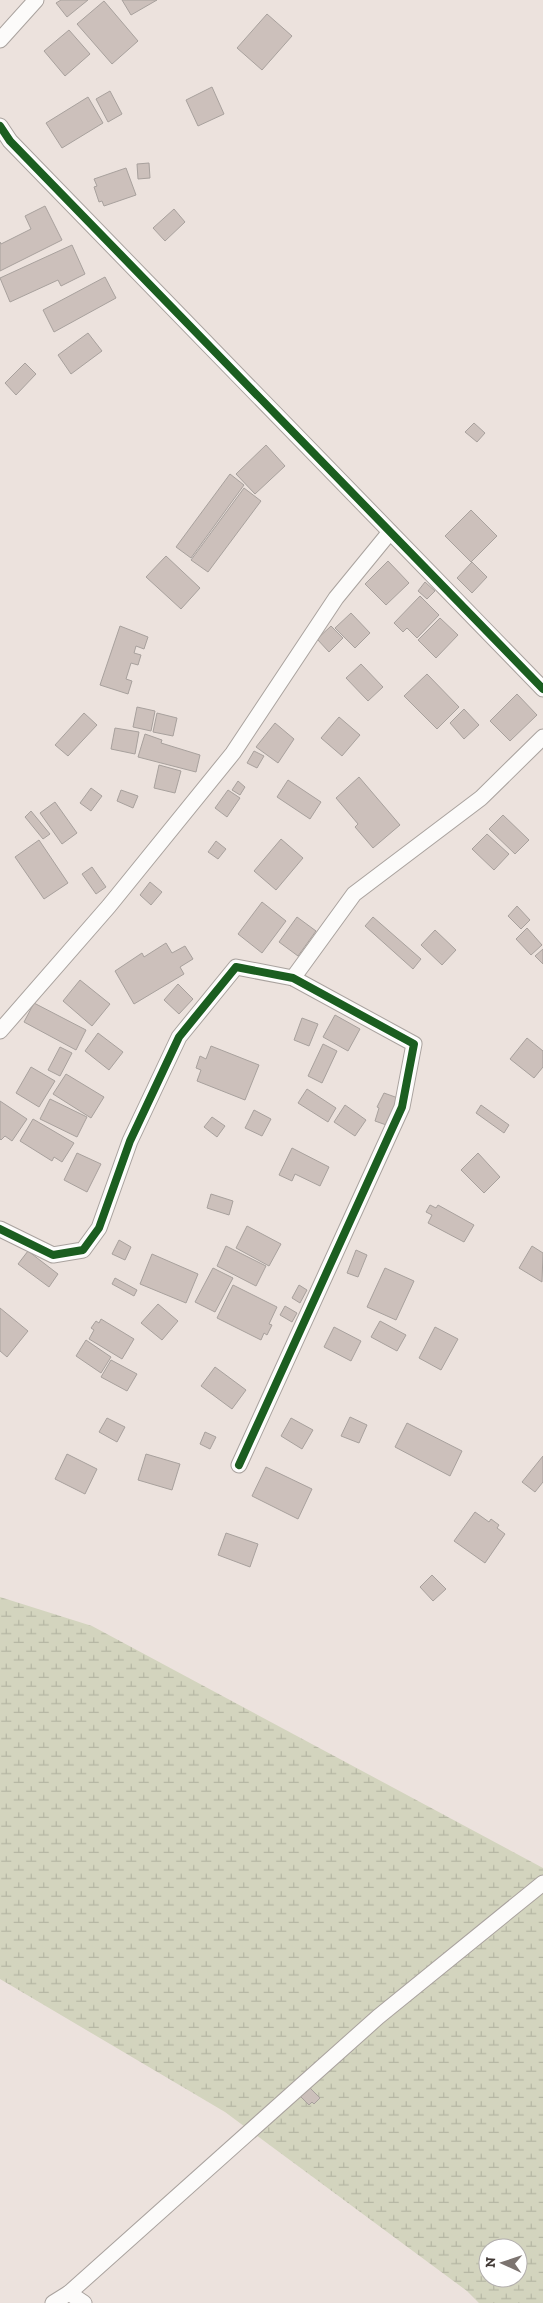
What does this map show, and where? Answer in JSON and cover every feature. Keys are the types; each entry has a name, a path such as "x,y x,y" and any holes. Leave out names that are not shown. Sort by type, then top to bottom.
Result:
{"street":[{"path":"0,40 36,0"},
{"path":"0,126 10,140 543,689"},
{"path":"0,1032 109,906 233,753 336,598 390,532"},
{"path":"293,978 354,894 481,798 543,737"},
{"path":"0,1229 53,1256 83,1250 100,1228 130,1141 179,1037 236,966 293,978 414,1044 402,1107 239,1465"},
{"path":"53,2303 69,2293 378,2017 543,1883"},
{"path":"69,2293 84,2303"}],"green space":[{"path":"0,1597 92,1626 543,1868 543,2303 479,2303 467,2291 225,2112 0,1979"}],"building":[{"path":"61,0 88,0 67,17 56,3"},
{"path":"122,0 157,0 131,15"},
{"path":"104,1 138,41 112,64 77,24"},
{"path":"267,14 292,36 262,70 237,48"},
{"path":"69,30 90,54 65,76 44,51"},
{"path":"212,87 224,114 198,126 186,100"},
{"path":"110,91 122,114 108,122 96,99"},
{"path":"88,97 103,123 62,148 46,123"},
{"path":"149,163 150,178 138,179 137,164"},
{"path":"126,168 136,195 104,206 102,201 99,202 94,187 97,186 94,179"},
{"path":"45,206 62,240 0,271 0,242 1,244 31,229 25,216"},
{"path":"174,209 185,222 165,241 153,228"},
{"path":"72,245 85,274 61,286 58,280 10,302 0,278"},
{"path":"105,277 116,298 54,332 43,310"},
{"path":"88,333 102,351 71,374 58,355"},
{"path":"25,363 36,374 16,395 5,383"},
{"path":"474,423 485,433 477,442 465,432"},
{"path":"266,445 285,466 255,494 236,474"},
{"path":"230,474 244,485 191,558 176,547"},
{"path":"244,488 261,501 208,572 191,560"},
{"path":"471,510 497,536 471,562 445,536"},
{"path":"166,556 200,588 181,609 146,577"},
{"path":"388,561 409,583 386,605 365,584"},
{"path":"472,562 487,577 472,593 457,578"},
{"path":"425,582 435,591 427,599 418,591"},
{"path":"420,596 439,615 417,638 407,628 403,632 394,623"},
{"path":"351,613 370,633 355,648 335,628"},
{"path":"440,618 458,635 436,658 418,640"},
{"path":"120,626 148,637 144,649 136,646 134,653 141,655 138,665 131,663 126,679 132,681 128,694 100,685"},
{"path":"331,626 343,638 329,652 317,639"},
{"path":"361,664 383,687 368,701 346,678"},
{"path":"427,674 459,707 437,729 404,696"},
{"path":"517,694 537,715 510,741 490,721"},
{"path":"137,707 155,711 151,731 133,727"},
{"path":"464,709 479,725 464,739 450,723"},
{"path":"84,713 97,725 68,756 55,745"},
{"path":"157,713 177,718 173,736 153,732"},
{"path":"339,717 360,735 342,756 321,738"},
{"path":"275,723 294,739 278,763 256,747"},
{"path":"115,728 139,732 135,754 111,749"},
{"path":"145,734 162,740 161,743 200,755 196,772 138,757"},
{"path":"254,751 264,756 257,768 247,763"},
{"path":"159,765 181,771 175,793 154,788"},
{"path":"359,777 400,825 373,848 355,827 358,824 336,798"},
{"path":"288,780 321,802 310,819 277,797"},
{"path":"238,781 245,787 240,795 232,790"},
{"path":"91,788 102,796 91,811 80,803"},
{"path":"121,790 138,796 133,808 117,801"},
{"path":"228,790 240,798 227,817 215,808"},
{"path":"55,802 77,833 62,844 40,813"},
{"path":"31,811 50,834 43,839 25,817"},
{"path":"503,815 529,840 515,854 489,829"},
{"path":"487,834 509,854 494,870 472,849"},
{"path":"281,839 303,858 276,890 254,871"},
{"path":"39,840 68,883 44,899 15,857"},
{"path":"216,841 226,849 218,859 208,852"},
{"path":"92,867 106,887 96,894 82,874"},
{"path":"150,882 162,892 151,905 140,895"},
{"path":"262,902 286,921 262,953 238,934"},
{"path":"517,906 530,920 521,929 508,916"},
{"path":"297,917 316,931 298,956 279,942"},
{"path":"373,917 421,959 413,969 365,926"},
{"path":"527,928 542,945 531,955 516,939"},
{"path":"435,930 456,950 442,965 421,945"},
{"path":"166,943 172,953 185,946 193,959 180,967 184,974 134,1004 115,971 142,953 144,957"},
{"path":"543,949 543,964 535,956"},
{"path":"80,980 110,1004 92,1026 63,1001"},
{"path":"178,984 193,999 179,1014 164,1000"},
{"path":"34,1003 86,1030 76,1050 24,1022"},
{"path":"335,1015 360,1029 348,1051 323,1037"},
{"path":"302,1018 318,1024 309,1046 294,1040"},
{"path":"98,1033 123,1052 109,1070 85,1051"},
{"path":"527,1038 543,1051 543,1067 534,1078 510,1059"},
{"path":"323,1044 337,1051 322,1083 308,1076"},
{"path":"211,1046 259,1065 245,1100 197,1081 201,1070 196,1068 200,1056 206,1059"},
{"path":"60,1047 72,1053 60,1076 48,1070"},
{"path":"31,1067 55,1081 39,1107 16,1093"},
{"path":"66,1074 104,1097 91,1118 53,1094"},
{"path":"307,1089 336,1108 328,1122 298,1103"},
{"path":"384,1093 398,1098 392,1127 375,1121 379,1108 377,1107"},
{"path":"50,1099 87,1117 77,1137 40,1119"},
{"path":"0,1101 27,1119 12,1141 5,1136 0,1139"},
{"path":"345,1105 366,1120 355,1136 334,1122"},
{"path":"481,1105 509,1125 504,1133 476,1113"},
{"path":"254,1110 271,1119 262,1136 245,1128"},
{"path":"212,1117 225,1126 217,1137 204,1127"},
{"path":"33,1119 74,1143 62,1162 54,1157 52,1161 20,1141"},
{"path":"292,1148 329,1167 320,1186 295,1174 292,1181 279,1175"},
{"path":"77,1153 101,1164 87,1192 64,1180"},
{"path":"478,1153 500,1177 484,1193 461,1170"},
{"path":"211,1194 233,1201 229,1215 207,1208"},
{"path":"430,1205 436,1208 438,1205 474,1225 464,1242 428,1223 432,1215 426,1212"},
{"path":"247,1226 281,1244 269,1266 236,1248"},
{"path":"119,1240 131,1247 125,1260 112,1254"},
{"path":"226,1246 266,1266 256,1286 217,1266"},
{"path":"532,1246 543,1253 542,1282 519,1268"},
{"path":"356,1250 367,1255 358,1277 347,1273"},
{"path":"28,1251 58,1274 49,1287 18,1264"},
{"path":"152,1254 198,1274 186,1303 140,1284"},
{"path":"213,1268 233,1278 215,1312 195,1302"},
{"path":"385,1268 414,1281 396,1320 367,1307"},
{"path":"115,1278 137,1290 134,1296 112,1284"},
{"path":"233,1285 277,1307 269,1324 272,1325 267,1335 264,1333 261,1340 217,1318"},
{"path":"299,1285 307,1290 300,1303 292,1298"},
{"path":"158,1304 178,1321 162,1340 141,1323"},
{"path":"285,1306 297,1313 292,1322 280,1315"},
{"path":"0,1308 28,1331 7,1357 0,1351"},
{"path":"101,1319 134,1339 122,1359 89,1339 94,1330 91,1328 96,1321 99,1323"},
{"path":"380,1321 406,1335 397,1351 371,1337"},
{"path":"334,1327 361,1341 351,1361 324,1347"},
{"path":"435,1327 458,1339 441,1370 419,1358"},
{"path":"86,1340 111,1357 101,1373 76,1356"},
{"path":"111,1360 137,1374 127,1391 101,1377"},
{"path":"215,1367 246,1390 232,1409 201,1386"},
{"path":"350,1417 367,1425 359,1443 341,1436"},
{"path":"107,1418 125,1427 117,1442 99,1432"},
{"path":"291,1418 313,1430 302,1449 281,1436"},
{"path":"407,1423 462,1451 450,1476 395,1447"},
{"path":"205,1432 216,1437 210,1449 200,1444"},
{"path":"67,1454 97,1469 85,1494 55,1479"},
{"path":"146,1454 180,1464 172,1490 138,1480"},
{"path":"543,1456 543,1482 535,1492 522,1482"},
{"path":"266,1467 312,1489 298,1519 252,1496"},
{"path":"475,1512 489,1522 491,1519 499,1525 497,1528 505,1534 485,1563 454,1541"},
{"path":"226,1533 258,1544 250,1567 218,1555"},
{"path":"432,1575 446,1589 433,1601 420,1587"},
{"path":"309,2087 320,2098 314,2104 312,2102 309,2105 300,2096"}],"cycle path":[{"path":"0,126 10,141 543,689"},
{"path":"0,1229 53,1255 83,1250 99,1228 130,1141 179,1037 236,967 293,978 414,1044 402,1107 239,1465"}]}
